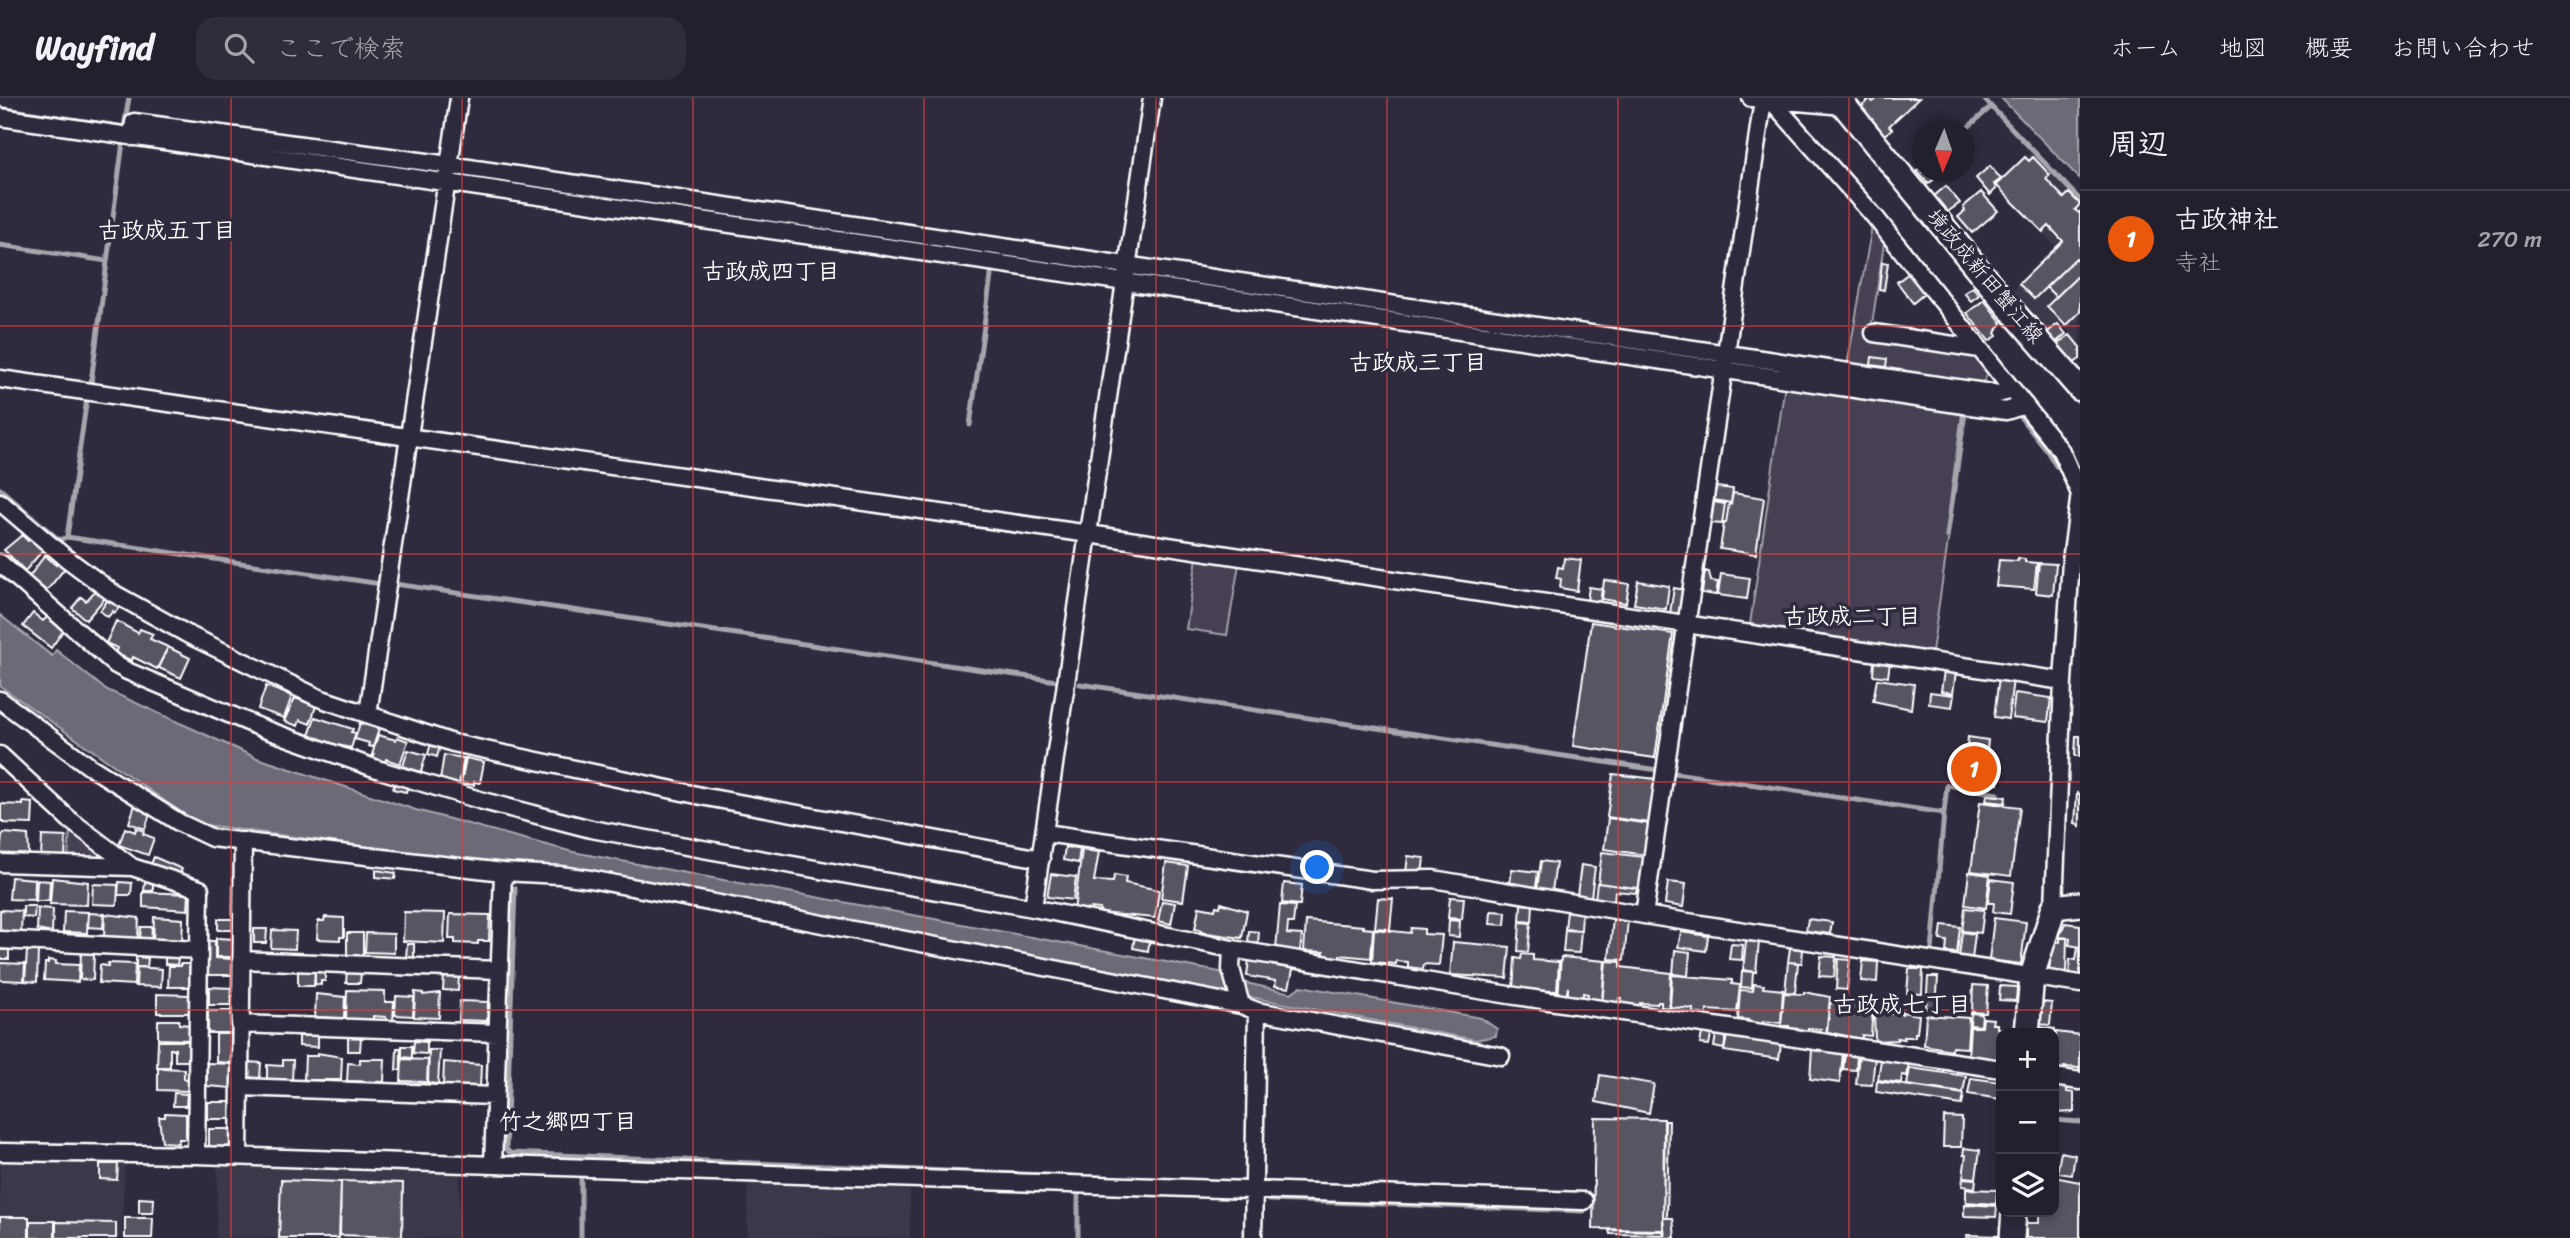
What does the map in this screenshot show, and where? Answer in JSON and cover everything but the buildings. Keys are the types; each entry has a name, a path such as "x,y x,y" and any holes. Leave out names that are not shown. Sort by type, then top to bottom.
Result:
{"main road":[{"name":"境政成新田蟹江線","path":"1841,102 2012,311 2080,389"},
{"path":"2027,1028 2032,976 2054,907 2080,904"},
{"path":"2012,1238 2014,1217"}],"street":[{"path":"368,714 459,98"},
{"path":"1033,908 1152,98"},
{"path":"1764,99 1841,102"},
{"path":"1764,99 1875,217 2061,451 2080,494 2071,561 2063,681 2054,907"},
{"path":"1644,915 1764,99"},
{"path":"0,117 2006,411 2025,405"},
{"path":"132,137 134,122 449,165 1998,394 2013,390"},
{"path":"1874,333 1980,349"},
{"path":"0,379 1089,534 2063,681"},
{"path":"0,502 66,558 113,593 189,635 307,692 368,714 453,743 706,797 1041,859"},
{"path":"0,562 127,671 264,729 380,770 483,801 591,829 1033,908 1232,948 1509,995 1996,1068"},
{"path":"0,700 89,766 180,824 212,838 503,872 590,879 1501,1056"},
{"path":"0,755 69,820 132,867"},
{"path":"1045,833 1372,880 1433,879 2080,984"},
{"path":"239,1156 243,841"},
{"path":"0,863 132,867 200,889 196,1155"},
{"path":"493,1165 503,872"},
{"path":"0,940 199,950"},
{"path":"1232,948 1231,969 1246,1005 1254,1190 1253,1238"},
{"path":"241,960 499,970"},
{"path":"240,1024 497,1033"},
{"path":"2059,1078 2080,1081"},
{"path":"240,1087 495,1097"},
{"path":"0,1152 239,1156 1584,1201"}],"shaded area":[{"path":"2001,98 2080,98 2080,179"},
{"path":"2032,150 2080,202 2080,344 2059,320 2043,333 2010,293 2055,246 1996,185"},
{"path":"1872,226 1884,244 1870,338 1975,354 1989,373 1980,386 1847,366"},
{"path":"1785,384 1967,410 1932,652 1750,624"},
{"path":"1197,557 1239,564 1227,635 1186,629"},
{"path":"0,615 52,656 56,650 105,689 257,758 416,810 573,852 1220,972 1237,981 1291,993 1301,986 1481,1018 1497,1029 1496,1036 1476,1040 576,869 431,855 198,824 0,686"},
{"path":"70,829 98,849 101,860 68,858"},
{"path":"0,1160 125,1161 121,1238 0,1238"},
{"path":"218,1163 460,1171 459,1238 216,1238"},
{"path":"748,1179 910,1186 910,1238 747,1238"}],"waterway":[{"path":"0,108 124,127 129,98"},
{"path":"1984,99 2080,200"},
{"path":"1975,121 1991,107"},
{"path":"91,382 123,142"},
{"path":"415,170 439,173"},
{"path":"454,175 1119,273"},
{"path":"0,245 107,261"},
{"path":"970,425 992,269"},
{"path":"1135,274 1157,278"},
{"path":"1813,375 1855,381"},
{"path":"87,398 67,537 381,584"},
{"path":"1947,536 1964,410"},
{"path":"2021,418 2056,466"},
{"path":"0,489 59,540 67,537"},
{"path":"395,584 1057,681"},
{"path":"1080,684 1658,770"},
{"path":"1675,773 1944,813 1947,785 1998,794"},
{"path":"1932,951 1944,813"},
{"path":"515,888 506,1149 510,1153 1118,1178"},
{"path":"2059,1120 2080,1122"},
{"path":"581,1178 581,1238"},
{"path":"1078,1194 1078,1238"},
{"path":"1268,1200 1584,1211"}],"place":[{"name":"古政神社","path":"1974,769"}],"district":[{"name":"古政成五丁目","path":"167,230"},
{"name":"古政成四丁目","path":"771,271"},
{"name":"古政成三丁目","path":"1418,362"},
{"name":"古政成二丁目","path":"1852,616"},
{"name":"古政成七丁目","path":"1902,1004"},
{"name":"竹之郷四丁目","path":"568,1121"}]}
